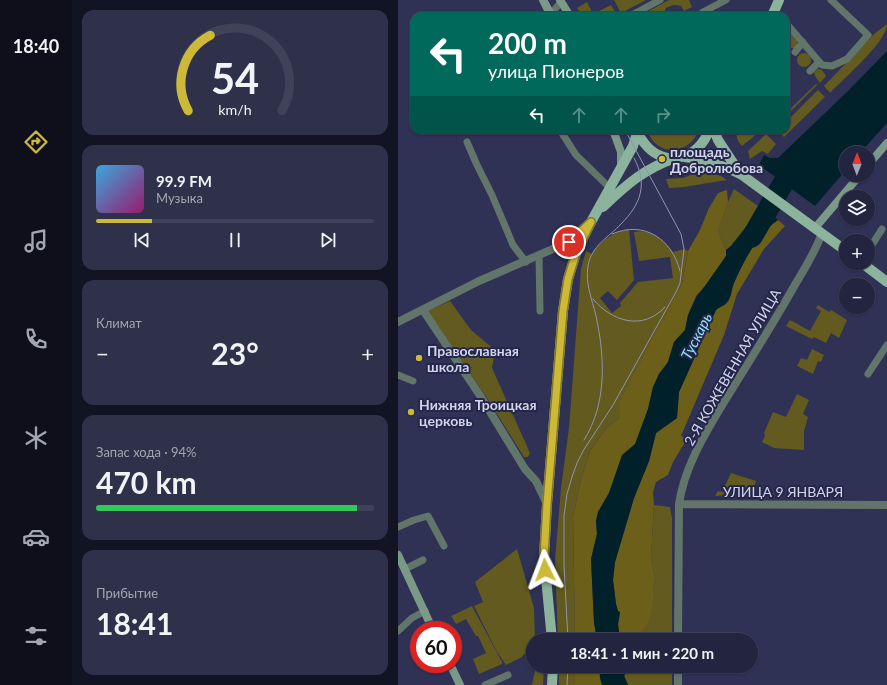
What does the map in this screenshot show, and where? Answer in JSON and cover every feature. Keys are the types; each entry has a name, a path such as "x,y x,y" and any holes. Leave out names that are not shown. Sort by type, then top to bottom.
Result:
{"main road":[{"path":"776,12 778,0"},
{"path":"551,633 544,557 563,311 568,279 577,250 633,146 635,134"},
{"path":"638,134 646,146 655,153 665,157 680,157 710,162 724,166 742,175 839,246"},
{"path":"591,222 600,211 633,179 646,170 697,149 708,134"},
{"path":"716,134 729,158 742,175"},
{"path":"871,270 887,282"},
{"path":"552,673 552,685"}],"street":[{"path":"543,0 549,12"},
{"path":"561,1 568,12"},
{"path":"614,134 621,152 622,162 619,172"},
{"path":"875,157 887,143"},
{"path":"819,230 855,182"},
{"path":"398,322 479,281 526,262 569,242 591,222"},
{"name":"2-Я КОЖЕВЕННАЯ УЛИЦА","path":"678,633 679,504 683,484 702,440 712,422 786,301 817,247 819,230"},
{"path":"422,310 481,397 525,469 536,481 547,504"},
{"name":"УЛИЦА 9 ЯНВАРЯ","path":"679,504 887,505"},
{"path":"398,555 429,621"},
{"path":"454,673 460,685"},
{"path":"678,673 678,685"}],"lane":[{"path":"638,12 660,0"},
{"path":"703,12 726,0"},
{"path":"790,27 822,65 832,66 847,58 868,35 831,0"},
{"path":"552,12 561,1"},
{"path":"795,52 803,42"},
{"path":"810,71 819,62"},
{"path":"563,134 576,155 610,188"},
{"path":"467,142 492,195 513,245 526,262"},
{"path":"875,240 882,229"},
{"path":"539,256 540,311"},
{"path":"868,374 887,345"},
{"path":"398,374 413,380"},
{"path":"398,527 428,516 444,546"},
{"path":"405,569 424,560"},
{"path":"398,631 412,618 425,611"},
{"path":"485,685 508,675"}],"shaded area":[{"path":"614,0 646,0 623,12 620,12"},
{"path":"669,0 689,0 692,7 684,11 681,6 673,5 666,8 664,12 647,12"},
{"path":"587,2 592,12 580,12 577,8"},
{"path":"611,5 615,12 597,12"},
{"path":"887,24 885,32 872,50 830,93 824,86 874,34"},
{"path":"790,33 797,41 795,48 790,48"},
{"path":"801,53 807,53 811,57 811,63 807,67 801,67 797,63 797,57"},
{"path":"818,69 822,70 826,76 820,83 814,72"},
{"path":"816,84 817,85 790,112 790,109"},
{"path":"818,90 825,97 790,131 790,118"},
{"name":"площадь Добролюбова","path":"649,134 697,134 688,145 681,149 673,150 665,149 651,139"},
{"path":"736,134 757,134 742,146 738,141"},
{"path":"766,134 776,144 768,154 762,151 750,159 748,151"},
{"path":"711,173 721,176 727,180 669,188 666,179 683,178 691,175"},
{"path":"734,189 761,208 759,219 746,227 726,250 718,231"},
{"path":"727,190 728,202 718,231 726,250 726,256 696,296 688,315 685,330 674,342 668,362 659,374 653,387 648,409 635,445 622,456 609,493 598,512 596,521 597,534 591,559 596,633 575,633 573,517 580,483 590,451 607,427 620,418 619,403 682,284 688,251 718,193"},
{"path":"778,220 785,226 764,249 737,294 724,335 681,436 687,439 673,462 668,475 656,482 653,492 654,505 651,558 655,577 653,603 648,623 640,633 619,633 618,624 620,612 618,611 616,604 613,580 615,562 634,498 649,461 656,433 677,418 679,392 716,310 729,301 733,286 752,248 764,232"},
{"path":"629,229 634,280 617,300 608,291 600,298 612,313 621,306 620,303 638,282 673,278 670,257 639,261 634,232 640,231 651,233 661,239 673,252 684,249 688,251 682,284 620,418 607,427 590,451 580,483 573,517 575,633 558,633 555,561 561,488 569,428 581,269 586,251 592,254 603,241 618,232"},
{"path":"450,301 471,330 495,350 492,368 530,453 528,457 524,457 487,398 428,311"},
{"path":"818,305 829,312 831,310 847,320 839,338 831,333 826,343 814,337 812,339 786,326 790,320 810,331 821,311 816,308"},
{"path":"812,349 824,355 821,362 818,361 813,374 797,366 801,358 807,360"},
{"path":"797,394 809,400 803,414 808,417 804,431 804,450 774,448 762,442 765,436 764,433 773,412 786,417"},
{"path":"731,473 756,481 752,493 715,496 718,491 722,492"},
{"path":"654,505 670,507 672,518 672,633 626,633 653,603 655,577 651,558"},
{"path":"517,549 534,608 535,633 526,633 526,653 522,657 506,665 497,652 474,606 483,602 475,582"},
{"path":"472,606 502,664 479,674 473,659 486,653 478,636 476,636 466,619 462,621 454,621 451,616"},
{"path":"535,673 544,673 543,685 532,685"},
{"path":"559,673 575,673 574,685 559,685"},
{"path":"575,673 600,673 602,685 574,685"},
{"path":"626,673 672,673 672,685 628,685 624,675"}],"water":[{"path":"887,51 887,123 866,146 839,146 839,178 815,206 759,165 764,155 770,158 778,158 847,92"},
{"path":"761,208 778,220 764,232 752,248 738,275 729,298 725,304 716,310 679,392 677,418 656,433 649,461 634,498 615,562 613,580 616,604 618,611 620,612 618,624 619,633 596,633 591,559 597,534 596,521 598,512 609,493 622,455 635,444 648,409 653,387 659,374 668,362 674,342 685,330 688,315 697,296 726,256 726,250 746,227 759,219 758,213"},
{"path":"600,673 626,673 624,676 628,685 602,685"}],"waterway":[{"name":"Тускарь","path":"752,237 792,168 800,161"}],"tram line":[{"path":"547,0 554,12"},
{"path":"568,633 564,565 564,516 567,494 572,477 583,451 613,405 680,283 684,249 681,234 627,134"},
{"path":"584,440 597,411 602,380 601,348 596,316 587,279 588,266 597,247 628,216 638,201 641,176 634,158"},
{"path":"612,234 624,230 635,229 655,235 670,250 680,271"},
{"path":"593,299 609,313 628,321 647,319 665,307"},
{"path":"567,685 568,673"}],"place":[{"name":"площадь Добролюбова","path":"662,159"},
{"name":"Православная школа","path":"419,358"},
{"name":"Нижняя Троицкая церковь","path":"411,412"}],"route":[{"path":"545,570 544,557 547,504 563,311 568,279 577,250 591,222 569,242"}]}
